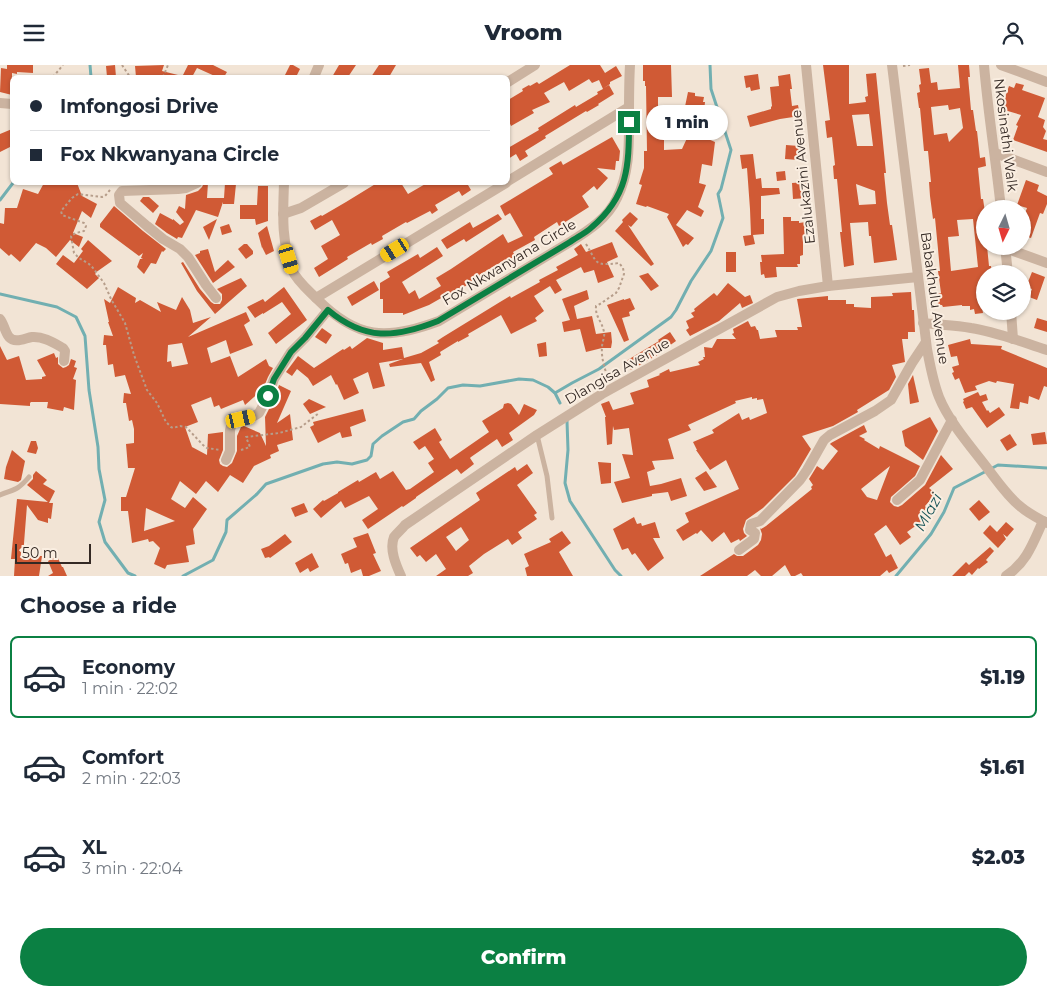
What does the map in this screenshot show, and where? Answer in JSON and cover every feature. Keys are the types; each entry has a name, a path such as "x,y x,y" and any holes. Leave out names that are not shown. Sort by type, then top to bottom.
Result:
{"street":[{"path":"510,81 535,65"},
{"name":"Fox Nkwanyana Circle","path":"284,185 283,232 285,247 293,272 300,282 338,319 353,327 382,334 419,329 438,321 581,235 608,213 617,199 628,169 630,65"},
{"name":"Ezalukazini Avenue","path":"806,65 828,286"},
{"name":"Babakhulu Avenue","path":"892,65 923,323 930,367 939,397 947,413 996,479 1020,507 1045,522"},
{"name":"Nkosinathi Walk","path":"984,65 1000,200"},
{"path":"1001,65 1047,82"},
{"path":"510,180 629,107"},
{"path":"995,153 1047,171"},
{"path":"193,185 178,189 122,191 119,195 120,203 163,239 180,249 188,257 216,299"},
{"path":"283,214 301,208 341,185"},
{"path":"316,298 502,185"},
{"path":"1026,255 1047,263"},
{"name":"Dlangisa Avenue","path":"401,576 394,556 393,545 394,538 405,525 602,393 772,300 799,291 828,286 918,277"},
{"path":"229,451 232,423 254,416 262,409 274,379 291,352 328,310"},
{"path":"0,319 9,337 15,341 34,337 43,338 63,348 64,361"},
{"path":"1012,320 1013,339"},
{"path":"923,323 969,327 1047,350"},
{"path":"739,550 754,539 755,533 750,531 751,524 760,521 800,480 824,440 876,411 891,399 926,342"},
{"path":"896,500 920,480 952,420"},
{"path":"1006,576 1019,566 1027,556 1045,522"}],"lane":[{"path":"537,435 547,476 552,518"},
{"path":"0,495 22,486 29,477"}],"path":[{"path":"55,75 63,65"},
{"path":"112,188 102,197 78,194 61,211 62,215 86,225 84,231 71,236 74,253 89,264 104,283 125,323 146,391 157,403 166,422 171,427 186,427 207,448 229,451 233,448 236,451 250,447 246,437 279,433 301,427 319,413"},
{"path":"581,235 596,262 601,264 619,263 623,268 624,274 616,293 596,305 596,312 605,335 602,358 607,377"}],"building":[{"path":"7,65 33,65 33,73 12,73 10,75 10,94 0,92 1,68 7,69"},
{"path":"115,65 116,75 107,75 106,66"},
{"path":"164,65 162,71 178,75 136,75 135,66"},
{"path":"188,65 213,65 227,72 225,75 213,75 197,68 193,75 183,75"},
{"path":"290,65 300,69 297,75 285,75"},
{"path":"339,65 356,65 349,75 333,75"},
{"path":"379,65 396,65 390,75 372,75"},
{"path":"570,65 600,65 605,73 616,66 622,76 610,82 604,88 609,85 614,94 599,105 545,136 546,138 525,151 528,156 520,161 516,154 510,158 510,147 539,130 538,128 575,105 576,107 598,94 597,92 603,89 599,80 592,83 589,79 569,91 564,82 544,93 550,102 532,110 534,113 511,126 510,99 529,85 537,82 539,84"},
{"path":"643,65 671,65 672,97 658,97 658,118 664,119 664,150 682,149 688,136 685,127 681,126 688,92 695,93 695,96 704,97 704,112 710,113 707,130 712,132 708,139 715,142 712,166 702,164 699,183 706,185 698,207 704,211 701,217 687,210 676,225 694,238 688,245 686,244 683,247 667,217 669,214 636,204 642,185 639,184 644,168 644,151 647,151 646,86 645,81 643,81"},
{"path":"823,65 849,65 849,104 866,102 865,97 868,96 866,74 876,73 886,173 884,173 887,203 897,260 874,263 868,222 850,223 854,265 844,267 837,179 834,179 833,166 835,165 832,137 827,138 825,121 830,120","holes":["869,114 873,146 857,146 852,115","856,184 875,191 876,204 859,205"]},
{"path":"958,65 969,65 970,77 968,77 971,110 973,110 977,131 980,158 985,157 986,166 978,168 981,199 983,200 976,200 976,248 973,219 957,220 959,236 948,237 951,271 976,267 976,314 974,309 970,310 970,306 943,307 938,305 937,294 941,293 938,271 940,271 935,218 933,219 930,196 929,182 931,182 928,151 924,151 917,93 920,92 919,85 921,84 919,69 929,68 931,83 937,82 938,90 960,88","holes":["948,105 949,110 960,108 963,128 949,142 947,133 934,135 931,107"]},
{"path":"758,74 760,89 751,91 750,87 746,88 744,76"},
{"path":"790,74 792,106 798,105 800,116 750,127 747,116 771,109 770,87 779,86 778,76"},
{"path":"1016,83 1024,85 1022,90 1045,98 1038,117 1045,120 1043,127 1046,131 1043,139 1047,140 1047,152 1013,140 1018,126 1016,125 1021,115 1001,109 1009,86 1014,88"},
{"path":"10,130 10,147 0,152 0,134"},
{"path":"612,137 620,151 619,161 616,161 615,170 597,168 608,178 597,190 594,186 582,196 589,207 559,226 557,222 534,237 535,240 513,252 515,256 479,275 480,277 451,295 450,293 429,305 403,315 403,313 383,313 383,299 380,299 380,283 390,277 387,272 418,254 420,258 437,247 443,256 402,282 409,294 415,290 419,299 441,286 436,278 503,234 508,243 523,236 510,213 505,216 500,206 553,174 549,168 561,161 563,165"},
{"path":"786,145 799,146 798,160 785,159"},
{"path":"753,154 756,179 761,178 762,188 779,188 780,194 761,196 761,219 764,219 764,234 753,235 755,244 745,246 743,236 751,235 750,209 747,168 742,169 740,155"},
{"path":"785,171 786,180 777,181 776,172"},
{"path":"1026,180 1039,185 1037,191 1047,196 1047,204 1043,214 1040,213 1031,238 1031,200 1019,200"},
{"path":"806,182 807,198 793,199 792,183"},
{"path":"43,185 78,185 82,196 97,204 91,218 82,211 73,233 83,237 79,247 70,240 56,257 46,248 36,243 20,262 0,248 0,223 4,224 5,208 17,208 23,189 38,194"},
{"path":"203,185 208,185 207,198 224,198 225,185 236,185 234,204 223,204 223,202 218,217 196,210 182,238 178,237 177,239 155,224 160,213 173,219 180,225 184,222 176,212 179,206 185,209 186,195 198,191"},
{"path":"374,185 402,185 408,194 424,185 468,185 471,190 462,196 459,191 435,205 438,210 432,214 430,211 406,222 382,236 383,239 372,245 371,243 347,257 348,259 319,277 314,268 328,259 321,246 340,235 332,220 315,230 310,221 322,216"},
{"path":"258,186 268,186 268,221 256,225 255,219 240,219 240,205 257,205"},
{"path":"143,197 149,197 159,206 153,213 140,201"},
{"path":"114,206 166,249 162,251 156,264 151,263 144,274 137,267 140,259 143,259 141,258 143,253 139,256 100,227 100,224"},
{"path":"630,212 638,219 631,227 628,225 654,264 651,266 615,231"},
{"path":"498,214 502,219 466,242 464,239 447,249 441,240 470,222 473,228"},
{"path":"783,217 791,217 791,221 799,221 799,223 806,222 807,234 803,235 803,255 800,256 800,264 797,264 798,267 776,267 777,277 765,278 764,274 761,275 761,255 784,254"},
{"path":"217,219 209,240 203,227"},
{"path":"229,224 232,232 222,235 220,227"},
{"path":"267,226 274,251 266,255 258,233"},
{"path":"88,240 112,261 95,273 99,278 87,289 56,264 63,255 74,263"},
{"path":"612,242 618,257 607,262 614,277 598,283 594,270 584,273 581,267 556,280 562,290 555,294 550,286 534,296 544,311 535,318 537,321 511,334 501,315 440,352 441,355 429,362 435,380 431,382 421,363 390,367 389,364 403,359 379,363 385,386 373,389 368,372 353,379 359,393 344,400 331,375 313,386 308,378 297,369 292,376 286,372 298,356 314,368 343,349 350,346 352,349 367,338 383,343 383,350 402,347 404,358 421,353 439,343 437,341 443,337 500,302 540,282 539,280 558,270 556,267 578,255 574,249 581,244 586,252"},
{"path":"247,244 253,251 253,254 246,259 238,249"},
{"path":"208,249 215,272 228,260 235,267 213,283 195,255 200,253 200,251"},
{"path":"726,252 736,252 736,272 726,272"},
{"path":"977,255 988,255 989,265 978,265"},
{"path":"183,262 200,289 214,304 220,304 222,300 222,294 217,289 241,278 247,286 215,314 197,291 181,263"},
{"path":"1032,272 1045,277 1037,300 1031,298"},
{"path":"648,273 659,286 651,291 639,276"},
{"path":"374,281 379,290 352,306 347,297"},
{"path":"728,283 745,297 750,295 753,303 742,308 740,303 719,321 690,336 686,330 689,328 686,321 694,317 691,313 714,293 717,296"},
{"path":"118,287 136,298 135,303 140,300 161,312 157,302 176,310 182,297 190,310 193,323 211,317 188,337 246,312 250,321 244,325 253,345 230,354 226,340 207,348 211,363 230,356 238,377 266,359 269,366 273,368 263,389 245,405 243,400 221,409 219,405 214,407 211,397 191,405 198,422 185,427 192,447 207,455 208,434 223,432 223,450 219,460 223,466 227,467 232,463 237,451 237,436 241,427 244,426 260,433 266,446 265,417 279,385 291,391 277,423 290,414 293,440 277,445 279,451 270,455 271,458 254,466 243,483 230,475 218,492 206,481 196,494 180,481 171,499 185,508 193,497 207,509 193,529 195,544 186,546 189,562 167,565 165,569 154,564 160,548 153,541 149,542 148,539 132,543 128,511 121,511 121,497 126,497 135,468 128,468 126,444 134,443 134,429 132,420 129,421 126,403 123,403 124,393 131,394 125,375 115,377 113,364 108,365 106,345 103,345 104,335 113,336 108,322 104,299 110,303","holes":["182,343 188,364 172,367 171,361 167,362 168,345","146,508 175,521 144,531"]},
{"path":"284,287 307,320 276,344 268,333 291,314 282,302 255,318 247,307 263,299 265,302"},
{"path":"587,290 589,299 574,306 577,319 592,316 596,334 611,332 611,348 586,352 580,329 564,332 562,322 570,320 562,299"},
{"path":"911,292 915,332 908,332 908,339 902,339 905,362 892,365 896,377 889,390 857,410 858,412 833,426 802,436 811,449 795,476 763,508 746,520 743,529 747,536 740,541 739,539 731,543 724,532 712,542 701,530 683,541 676,530 689,522 685,513 739,489 726,460 710,470 696,450 693,442 714,433 712,430 739,413 742,420 749,417 750,420 767,413 763,399 757,400 757,398 752,399 752,397 735,401 736,403 688,425 691,430 668,439 674,459 652,461 655,469 647,472 650,486 681,478 687,496 671,501 668,492 652,494 652,496 622,503 614,482 630,478 622,454 633,455 629,428 614,430 613,426 612,444 607,445 606,417 601,404 609,401 613,410 634,404 630,393 649,387 647,380 669,369 670,372 700,365 698,362 705,357 704,347 712,348 717,339 736,339 732,334 734,333 733,329 748,321 751,327 755,326 758,330 760,339 777,337 775,330 798,330 797,327 802,327 797,299 828,296 828,300 846,300 846,304 854,304 854,307 871,308 871,297 893,296 892,293"},
{"path":"630,298 635,309 629,312 630,316 622,318 629,340 624,342 607,305"},
{"path":"1037,318 1047,321 1047,332 1034,328"},
{"path":"322,328 332,335 326,344 315,337"},
{"path":"670,332 676,341 659,354 631,370 626,361"},
{"path":"970,339 971,344 1002,346 1001,349 1047,368 1047,387 1044,386 1039,400 1029,396 1028,404 1020,402 1019,409 1010,408 1014,384 997,381 996,383 989,381 975,386 977,390 965,393 959,378 955,380 952,373 954,372 952,367 959,365 957,356 951,357 948,345"},
{"path":"546,342 547,356 539,357 537,344"},
{"path":"0,346 7,360 19,356 26,380 42,379 42,377 46,376 37,360 54,353 56,358 58,357 58,364 63,368 69,365 71,359 76,361 74,367 77,368 73,379 76,380 74,410 64,407 63,411 47,408 48,402 31,402 30,406 0,404"},
{"path":"913,375 919,402 910,404 908,384"},
{"path":"978,392 980,396 986,394 988,400 982,402 987,411 990,413 999,407 1005,415 987,428 972,407 966,409 963,402 963,399"},
{"path":"309,399 326,407 310,414 303,404"},
{"path":"508,403 511,404 519,415 524,404 537,410 534,415 509,433 513,440 502,447 497,439 471,457 474,464 461,474 457,469 368,529 362,520 378,509 369,496 345,508 341,501 321,518 313,509 323,500 376,472 380,479 393,471 406,490 410,489 434,472 428,463 434,459 425,446 419,450 413,442 435,428 442,440 439,442 450,459 489,432 482,421"},
{"path":"363,409 366,421 350,427 352,436 342,438 340,432 318,443 310,427 314,425 313,422"},
{"path":"930,417 938,431 923,460 905,446 902,431"},
{"path":"864,425 867,432 859,436 864,440 879,449 880,446 920,466 915,476 891,497 890,502 898,507 925,485 941,455 953,469 929,488 936,494 925,506 931,515 907,532 911,537 900,545 886,525 874,534 886,557 891,554 898,568 889,573 887,570 880,576 803,576 801,573 791,576 785,565 772,576 761,576 755,570 747,576 700,576 734,554 743,556 758,545 762,534 760,528 766,526 812,489 813,485 809,479 817,466 823,470 838,451 831,443","holes":["890,466 877,500 867,497 861,489"]},
{"path":"1045,432 1047,444 1033,445 1031,434"},
{"path":"1010,434 1017,445 1007,451 1000,440"},
{"path":"31,441 36,441 38,448 36,454 27,452"},
{"path":"12,450 25,461 21,480 18,482 4,479"},
{"path":"598,462 611,463 611,483 601,484"},
{"path":"527,464 533,473 517,485 537,513 534,515 537,519 518,532 522,538 512,545 508,539 469,566 473,573 468,576 436,576 446,569 436,554 426,562 420,555 417,557 410,548 480,500 476,493 515,467 517,471","holes":["461,527 469,540 456,551 446,537"]},
{"path":"36,471 47,480 43,484 55,491 49,503 53,503 51,519 48,518 48,523 38,520 27,505 23,556 42,556 39,576 14,576 15,559 11,559 17,499 48,502 27,485 33,479"},
{"path":"706,471 717,487 704,491 695,478"},
{"path":"979,500 990,512 979,521 969,509"},
{"path":"304,503 308,512 295,517 291,508"},
{"path":"634,517 637,524 641,523 642,526 655,522 660,538 653,538 664,558 648,571 635,553 632,555 628,548 622,550 613,529"},
{"path":"1006,522 1014,529 1007,537 1003,534 1006,539 998,548 983,533 990,525 997,532"},
{"path":"562,531 571,543 559,552 573,576 527,576 525,568 529,566 524,554 551,542 549,539"},
{"path":"368,533 376,553 373,554 381,571 369,576 363,576 361,569 351,573 348,563 345,564 341,554 357,547 353,538"},
{"path":"285,534 292,542 270,558 265,558 261,549 269,546"},
{"path":"990,547 994,551 986,560 988,562 978,568 972,575 969,572 965,576 952,576 966,562 969,565"},
{"path":"312,553 319,567 310,572 308,568 300,573 295,563"},
{"path":"57,556 67,576 48,576 53,573 48,561"}],"waterway":[{"path":"90,65 91,75"},
{"path":"555,393 599,369 671,317 691,281 711,251 723,218 718,194 731,150 711,89 710,65"},
{"path":"0,200 11,185"},
{"path":"0,294 57,307 76,317 85,336 89,390 105,500 99,522 105,542 128,573 135,576"},
{"path":"183,576 213,560 226,532 227,520 266,484 323,464 337,462 352,464 367,460 371,456 373,444 403,422 414,419 448,388 463,385 480,386 519,379 533,380 548,387 555,393 560,403"},
{"name":"Mlazi","path":"567,421 568,450 565,483 570,501 615,570 621,576"},
{"name":"Mlazi","path":"896,576 931,534 944,512 954,488 998,465 1047,468"}],"route":[{"path":"268,396 274,379 294,347 300,344 328,310 338,319 368,332 382,334 419,329 438,321 591,228 608,213 617,199 623,183 628,169 629,122"}]}
